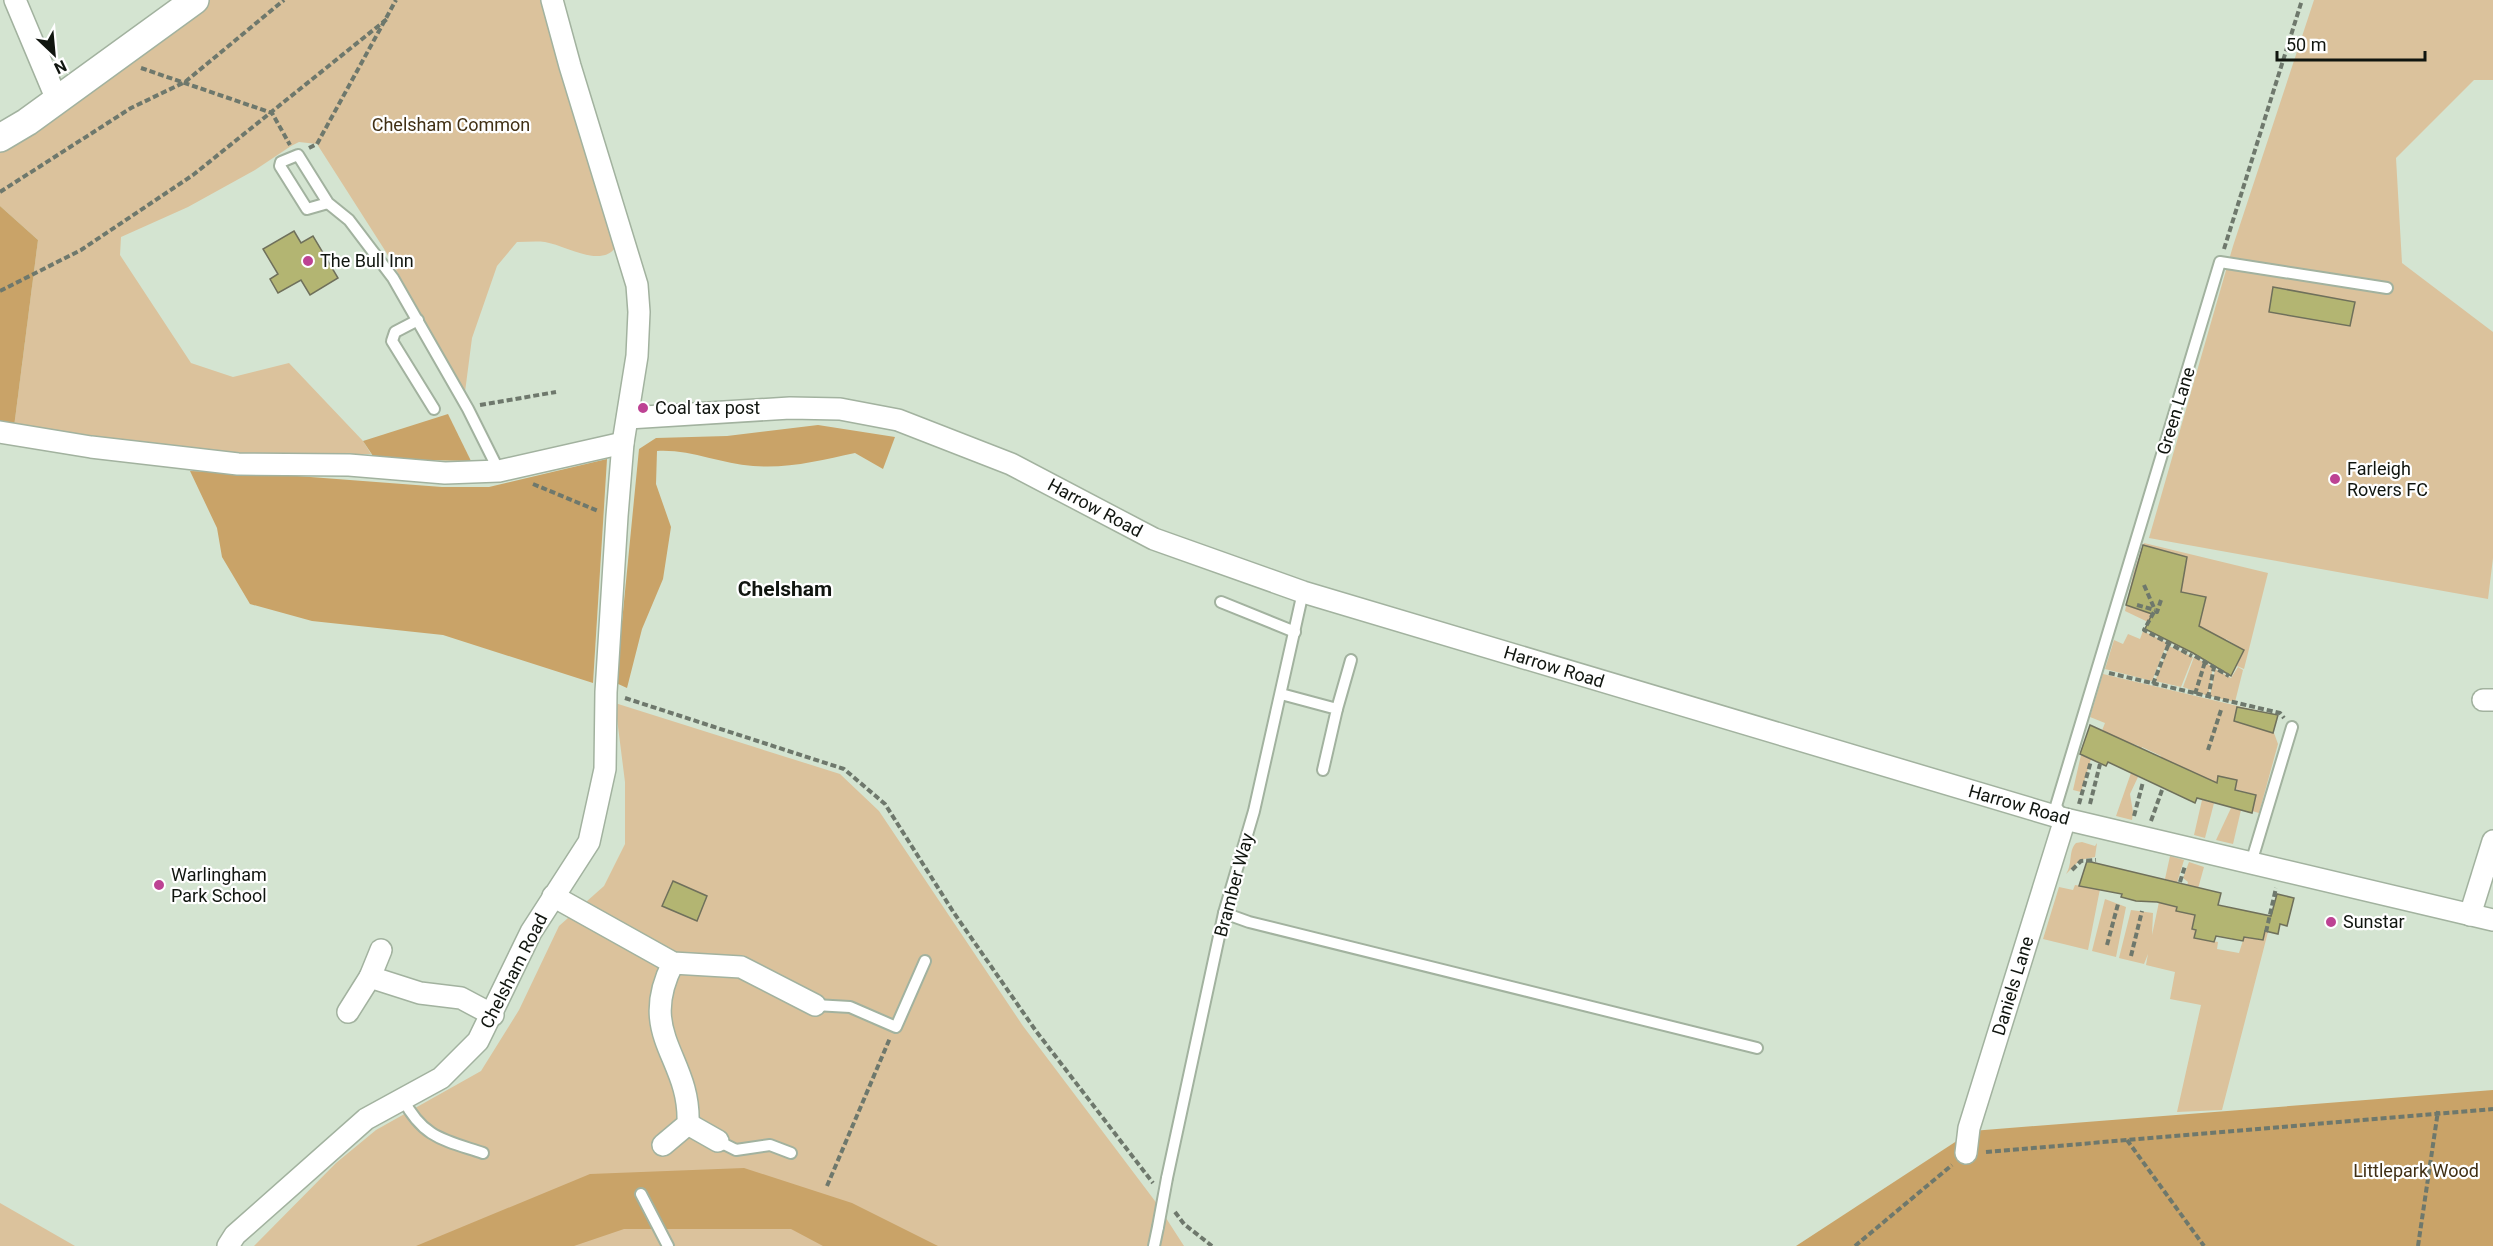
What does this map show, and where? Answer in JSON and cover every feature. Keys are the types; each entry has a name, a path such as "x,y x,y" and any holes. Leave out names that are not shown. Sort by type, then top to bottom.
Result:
{"street":[{"path":"15,0 57,100"},
{"path":"0,138 57,100 195,0"},
{"path":"552,0 637,285 639,312 637,356 613,515"},
{"name":"Harrow Road","path":"628,418 790,408 840,409 898,420 1011,464 1154,539 1304,592 2071,815 2251,863 2493,920"},
{"path":"0,432 91,447 238,464 349,465 445,473 499,471 623,443"},
{"name":"Chelsham Road","path":"228,1246 235,1235 366,1119 441,1078 478,1041 493,1015 531,932 589,842 605,769 613,515"},
{"name":"Daniels Lane","path":"1966,1153 1969,1128 2071,815"},
{"path":"2469,915 2493,841"},
{"path":"553,896 673,963 741,967 815,1005"},
{"path":"348,1012 370,977 381,950"},
{"path":"663,1145 688,1124 689,1107 683,1082 668,1050 659,1018 662,986 673,963"},
{"path":"370,977 420,993 461,998 493,1015"},
{"path":"688,1124 718,1141"}],"lane":[{"path":"328,203 307,209 280,166 281,162 298,155 328,203 349,219 393,278 468,409 499,471"},
{"path":"2220,262 2387,288"},
{"name":"Green Lane","path":"2071,815 2056,806 2220,262"},
{"path":"417,320 395,332 392,341 434,409"},
{"name":"Bramber Way","path":"1154,1246 1224,914 1254,811 1304,592"},
{"path":"1221,602 1294,632"},
{"path":"1323,770 1351,660"},
{"path":"1281,694 1337,709"},
{"path":"2251,863 2292,726"},
{"path":"1224,914 1757,1048"},
{"path":"815,1005 850,1007 896,1027 925,961"},
{"path":"403,1099 413,1117 425,1130 483,1154"},
{"path":"718,1141 736,1150 770,1145 791,1153"},
{"path":"641,1194 668,1246"}],"path":[{"path":"0,192 131,108 185,82 284,0"},
{"path":"298,155 317,144 396,0"},
{"path":"2220,262 2302,0"},
{"path":"0,291 81,250 192,175 387,19"},
{"path":"113,60 272,112 291,146"},
{"path":"468,409 481,404 556,392"},
{"path":"532,484 613,515"},
{"path":"2144,585 2157,612"},
{"path":"2161,600 2157,612 2144,630 2229,676"},
{"path":"2137,605 2157,612"},
{"path":"2153,684 2169,643"},
{"path":"2195,694 2205,662"},
{"path":"2208,698 2214,667"},
{"path":"2096,670 2280,713 2292,726"},
{"path":"622,697 843,768 885,804 954,913 1036,1031 1157,1188"},
{"path":"2208,750 2222,714"},
{"path":"2071,815 2091,761"},
{"path":"2088,809 2100,764"},
{"path":"2133,823 2143,782"},
{"path":"2148,827 2163,790"},
{"path":"2071,873 2074,865 2080,861 2096,860 2098,849"},
{"path":"2180,882 2187,860"},
{"path":"2266,932 2277,881"},
{"path":"2107,945 2118,904"},
{"path":"2131,956 2142,912"},
{"path":"827,1186 896,1027"},
{"path":"1855,1246 1966,1153 2493,1109"},
{"path":"2418,1246 2438,1112"},
{"path":"2126,1140 2204,1246"},
{"path":"1171,1206 1184,1224 1212,1246"}],"green space":[{"name":"Chelsham Common","path":"209,0 544,0 615,248 608,254 591,256 545,242 517,242 497,266 472,338 465,392 386,252 317,144 299,142 255,170 188,207 121,237 120,255 191,363 233,377 289,363 363,441 371,454 240,454 14,427 38,240 0,206 0,149 124,63"},
{"path":"2314,0 2493,0 2493,80 2474,80 2396,158 2402,263 2493,332 2493,558 2488,599 2149,538 2233,246"},
{"path":"0,206 38,240 14,427 0,424"},
{"path":"448,414 471,461 375,459 363,441"},
{"path":"818,425 895,437 883,469 855,453 805,463 766,467 741,465 681,452 657,451 656,484 671,527 663,579 642,629 627,688 616,683 639,449 656,438 727,436"},
{"path":"607,459 593,683 443,635 312,621 250,604 222,557 217,528 190,471 284,475 442,487 489,487"},
{"path":"2144,543 2268,573 2244,669 2237,666 2240,658 2234,654 2237,646 2226,639 2221,648 2154,614 2148,622 2125,611 2134,571"},
{"path":"2143,631 2167,643 2152,681 2105,669 2114,640 2123,644 2128,634 2140,639"},
{"path":"2169,646 2193,657 2181,687 2155,681"},
{"path":"2194,657 2213,667 2208,696 2183,687"},
{"path":"2238,667 2243,670 2235,702 2210,696 2215,669 2231,678"},
{"path":"2103,674 2259,711 2254,727 2274,733 2278,744 2259,813 2252,811 2256,795 2235,789 2218,777 2216,785 2184,768 2179,777 2158,766 2161,756 2142,747 2138,756 2136,755 2139,746 2101,733 2105,723 2090,717"},
{"path":"615,703 840,774 879,811 1023,1026 1155,1201 1184,1246 254,1246 336,1163 376,1130 481,1071 519,1010 559,926 604,886 625,844 625,782"},
{"path":"2081,755 2091,759 2081,792 2073,790"},
{"path":"2131,773 2138,777 2130,794 2132,820 2116,816"},
{"path":"2202,800 2214,803 2205,838 2194,835"},
{"path":"2231,808 2241,810 2233,844 2216,840"},
{"path":"2082,842 2095,846 2097,843 2095,857 2080,860 2066,874 2074,846"},
{"path":"2170,856 2184,860 2177,883 2165,879"},
{"path":"2189,862 2204,867 2194,903 2198,904 2192,929 2196,930 2194,938 2218,942 2217,949 2239,953 2244,937 2263,940 2265,931 2268,932 2222,1110 2177,1112 2201,1005 2170,999 2175,972 2146,965 2148,954 2144,964 2119,958 2131,910 2153,913 2152,935 2159,902 2177,906 2176,911 2183,900 2188,882 2183,878"},
{"path":"2075,885 2100,889 2088,950 2043,939 2059,887 2073,890"},
{"path":"2105,899 2126,907 2116,957 2092,951"},
{"name":"Littlepark Wood","path":"2493,1090 2493,1246 1796,1246 1972,1131"},
{"path":"744,1168 852,1203 938,1246 823,1246 791,1229 624,1229 574,1246 416,1246 590,1174"},
{"path":"0,1203 75,1246 0,1246"}],"building":[{"path":"294,231 301,243 313,236 338,278 310,295 301,280 278,293 270,279 278,274 263,249"},
{"path":"2273,287 2355,302 2350,326 2269,312"},
{"path":"2143,545 2187,557 2181,592 2206,597 2199,626 2244,650 2231,676 2193,653 2145,629 2152,614 2126,605"},
{"path":"2237,707 2278,715 2273,733 2234,721"},
{"path":"2090,725 2217,783 2218,776 2237,780 2235,790 2256,795 2252,813 2197,798 2195,803 2108,762 2106,766 2080,754"},
{"path":"2087,861 2221,893 2218,905 2271,916 2277,894 2294,898 2287,926 2280,924 2278,934 2265,931 2263,940 2244,937 2243,941 2216,936 2214,942 2194,938 2196,930 2192,929 2195,915 2176,911 2177,907 2157,902 2136,901 2121,897 2122,894 2079,886"},
{"path":"673,881 707,896 697,921 662,906"}],"place":[{"name":"The Bull Inn","path":"308,261"},
{"name":"Coal tax post","path":"643,408"},
{"name":"Farleigh Rovers FC","path":"2335,479"},
{"name":"Warlingham Park School","path":"159,885"},
{"name":"Sunstar","path":"2331,922"}],"district":[{"name":"Chelsham","path":"785,589"}]}
